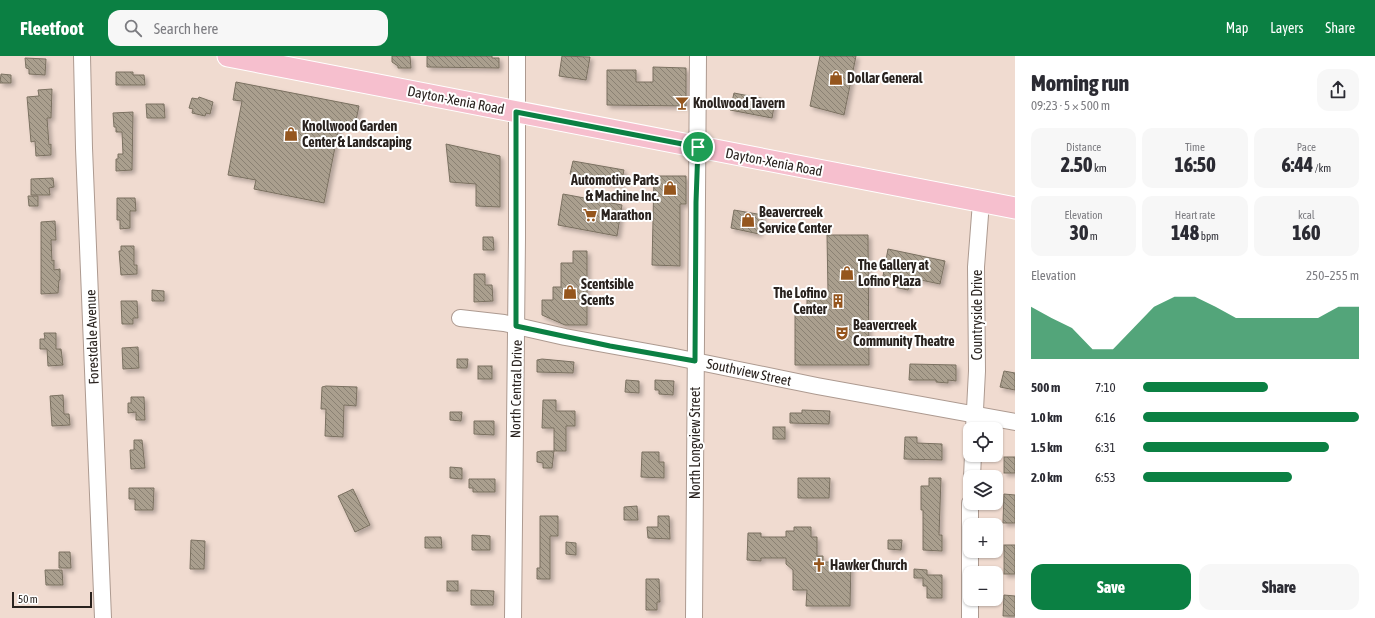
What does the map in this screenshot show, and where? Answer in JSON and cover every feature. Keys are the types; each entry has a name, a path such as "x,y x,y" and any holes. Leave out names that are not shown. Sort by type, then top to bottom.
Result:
{"main road":[{"name":"Dayton-Xenia Road","path":"228,56 1015,208"}],"street":[{"name":"Forestdale Avenue","path":"82,56 84,148 104,618"},
{"name":"North Central Drive","path":"513,618 517,56"},
{"name":"North Longview Street","path":"694,618 698,56"},
{"name":"Countryside Drive","path":"974,422 977,371 976,267 981,202"},
{"name":"Southview Street","path":"460,318 516,326 610,346 695,361 974,422"},
{"name":"Southview Street","path":"1003,422 1015,422"},
{"path":"970,510 970,618"}],"building":[{"path":"392,56 410,56 411,68 398,68 398,66 392,62"},
{"path":"427,56 492,56 492,58 499,58 499,68 427,67"},
{"path":"562,56 590,57 586,80 559,76"},
{"path":"820,56 856,56 844,115 810,106"},
{"path":"25,58 46,59 45,75 29,74 29,69 26,68"},
{"path":"653,67 686,68 686,106 607,105 607,70 636,70 636,82 653,82"},
{"path":"116,72 133,72 133,75 144,75 145,85 116,85"},
{"path":"1,74 11,75 11,83 0,83"},
{"path":"236,82 359,106 355,125 340,122 324,203 254,189 256,180 228,175 242,101 233,100"},
{"path":"52,89 51,118 47,118 51,155 36,156 35,141 31,142 27,97 39,96 38,90"},
{"path":"734,93 775,101 772,118 730,110"},
{"path":"199,97 213,102 210,114 206,113 205,116 192,113 193,109 189,108 192,98 198,99"},
{"path":"146,104 164,104 165,118 147,118"},
{"path":"133,112 132,170 116,171 116,159 118,159 118,154 123,154 122,132 116,132 113,113"},
{"path":"446,144 500,156 500,207 476,206 476,184 450,182"},
{"name":"Marathon","path":"573,161 624,170 621,185 570,174"},
{"path":"654,176 686,176 686,204 680,204 680,266 652,265"},
{"path":"53,178 54,187 49,188 50,195 31,195 31,179"},
{"name":"Marathon","path":"563,194 622,205 617,236 558,225"},
{"path":"28,196 38,196 38,206 29,206"},
{"path":"117,198 135,198 136,211 130,211 130,228 120,229 120,220 117,220"},
{"path":"734,210 763,215 759,234 731,228"},
{"path":"55,221 56,240 51,240 54,270 60,269 58,293 41,294 41,222"},
{"name":"The Lofino Center","path":"827,235 868,235 869,365 795,365 795,310 807,310 807,292 828,292"},
{"path":"483,237 493,237 494,250 483,250"},
{"path":"121,246 134,246 134,265 137,265 137,274 121,275 119,251 121,251"},
{"path":"888,249 945,261 940,284 911,278 908,290 894,287 896,279 883,276"},
{"path":"573,251 587,251 587,325 565,325 542,315 542,300 553,300 553,287 561,287 561,263 573,263"},
{"path":"474,274 485,274 485,285 492,285 493,301 474,302"},
{"path":"152,290 164,291 164,301 152,301"},
{"path":"121,301 137,301 138,318 133,318 133,324 122,324"},
{"path":"44,333 56,333 56,349 61,349 63,365 48,366 47,349 40,349 40,339 45,339"},
{"path":"138,347 139,368 123,369 122,348"},
{"path":"457,359 468,359 467,368 457,368"},
{"path":"542,359 574,362 573,373 537,372 537,360"},
{"path":"910,364 956,365 956,381 948,380 948,383 936,382 936,380 909,380"},
{"path":"478,366 492,366 492,379 478,379"},
{"path":"1004,371 1015,373 1015,390 1000,387"},
{"path":"626,380 639,381 639,393 625,392"},
{"path":"655,380 674,381 673,395 659,394 659,390 655,390"},
{"path":"322,387 357,387 356,406 344,405 343,437 325,436 326,409 321,409"},
{"path":"63,395 64,414 69,414 70,425 52,426 50,396"},
{"path":"131,397 144,397 145,420 136,420 136,412 128,413 128,403 131,403"},
{"path":"543,400 556,400 556,411 575,411 575,426 566,426 566,451 554,451 554,428 542,428"},
{"path":"802,410 830,411 829,424 790,423 790,413 802,413"},
{"path":"450,412 462,412 461,421 450,420"},
{"path":"474,421 494,421 494,435 474,434"},
{"path":"773,427 785,427 785,439 773,439"},
{"path":"905,437 917,437 917,443 942,444 942,460 904,459"},
{"path":"134,440 142,440 145,468 131,469 130,450 134,450"},
{"path":"554,451 552,468 543,468 543,463 537,462 537,452"},
{"path":"642,452 659,452 659,462 664,462 664,478 641,477"},
{"path":"1004,457 1015,457 1015,473 1004,473"},
{"path":"450,467 462,468 462,479 450,478"},
{"path":"798,478 830,478 829,498 798,498"},
{"path":"929,478 941,478 939,535 942,535 942,551 923,550 923,510 921,510 921,486 929,486"},
{"path":"469,479 495,479 495,492 473,492 473,488 469,488"},
{"path":"129,488 154,488 153,510 135,510 135,499 129,499"},
{"path":"353,489 370,525 355,532 338,496"},
{"path":"1004,494 1015,495 1015,523 1003,523"},
{"path":"637,506 638,520 624,520 624,507"},
{"path":"540,516 558,516 558,536 550,536 550,579 537,579 537,568 540,568"},
{"path":"658,516 669,516 670,539 648,538 647,527 658,527"},
{"name":"Hawker Church","path":"794,527 811,527 811,537 817,537 817,556 823,556 823,562 851,562 850,606 806,606 807,590 793,590 793,570 786,564 786,558 761,558 761,561 747,560 748,533 761,533 761,537 786,537 786,531 794,531"},
{"path":"472,535 490,536 490,550 472,550"},
{"path":"425,537 441,537 442,548 425,548"},
{"path":"191,540 205,541 204,569 190,569"},
{"path":"888,540 902,540 901,550 888,549"},
{"path":"566,542 576,543 576,555 566,554"},
{"path":"1004,545 1015,545 1015,574 1004,574"},
{"path":"59,552 70,552 71,568 59,568"},
{"path":"914,569 927,570 927,575 942,575 942,598 927,598 927,586 923,586 923,578 914,578"},
{"path":"45,570 62,570 63,585 46,585"},
{"path":"646,579 659,579 660,602 657,602 657,610 646,610"},
{"path":"447,581 458,581 458,591 447,591"},
{"path":"471,590 494,591 493,605 471,605"},
{"path":"1004,595 1015,596 1015,616 1003,616"}],"place":[{"name":"Dollar General","path":"836,78"},
{"name":"Knollwood Tavern","path":"682,103"},
{"name":"Knollwood Garden Center & Landscaping","path":"291,134"},
{"name":"Automotive Parts & Machine Inc.","path":"670,188"},
{"name":"Marathon","path":"590,215"},
{"name":"Beavercreek Service Center","path":"748,220"},
{"name":"The Gallery at Lofino Plaza","path":"847,273"},
{"name":"Scentsible Scents","path":"570,292"},
{"name":"The Lofino Center","path":"838,301"},
{"name":"Beavercreek Community Theatre","path":"842,333"},
{"name":"Hawker Church","path":"819,565"}],"route":[{"path":"516,112 698,147 696,202 695,361 610,346 516,326 516,112"}]}
